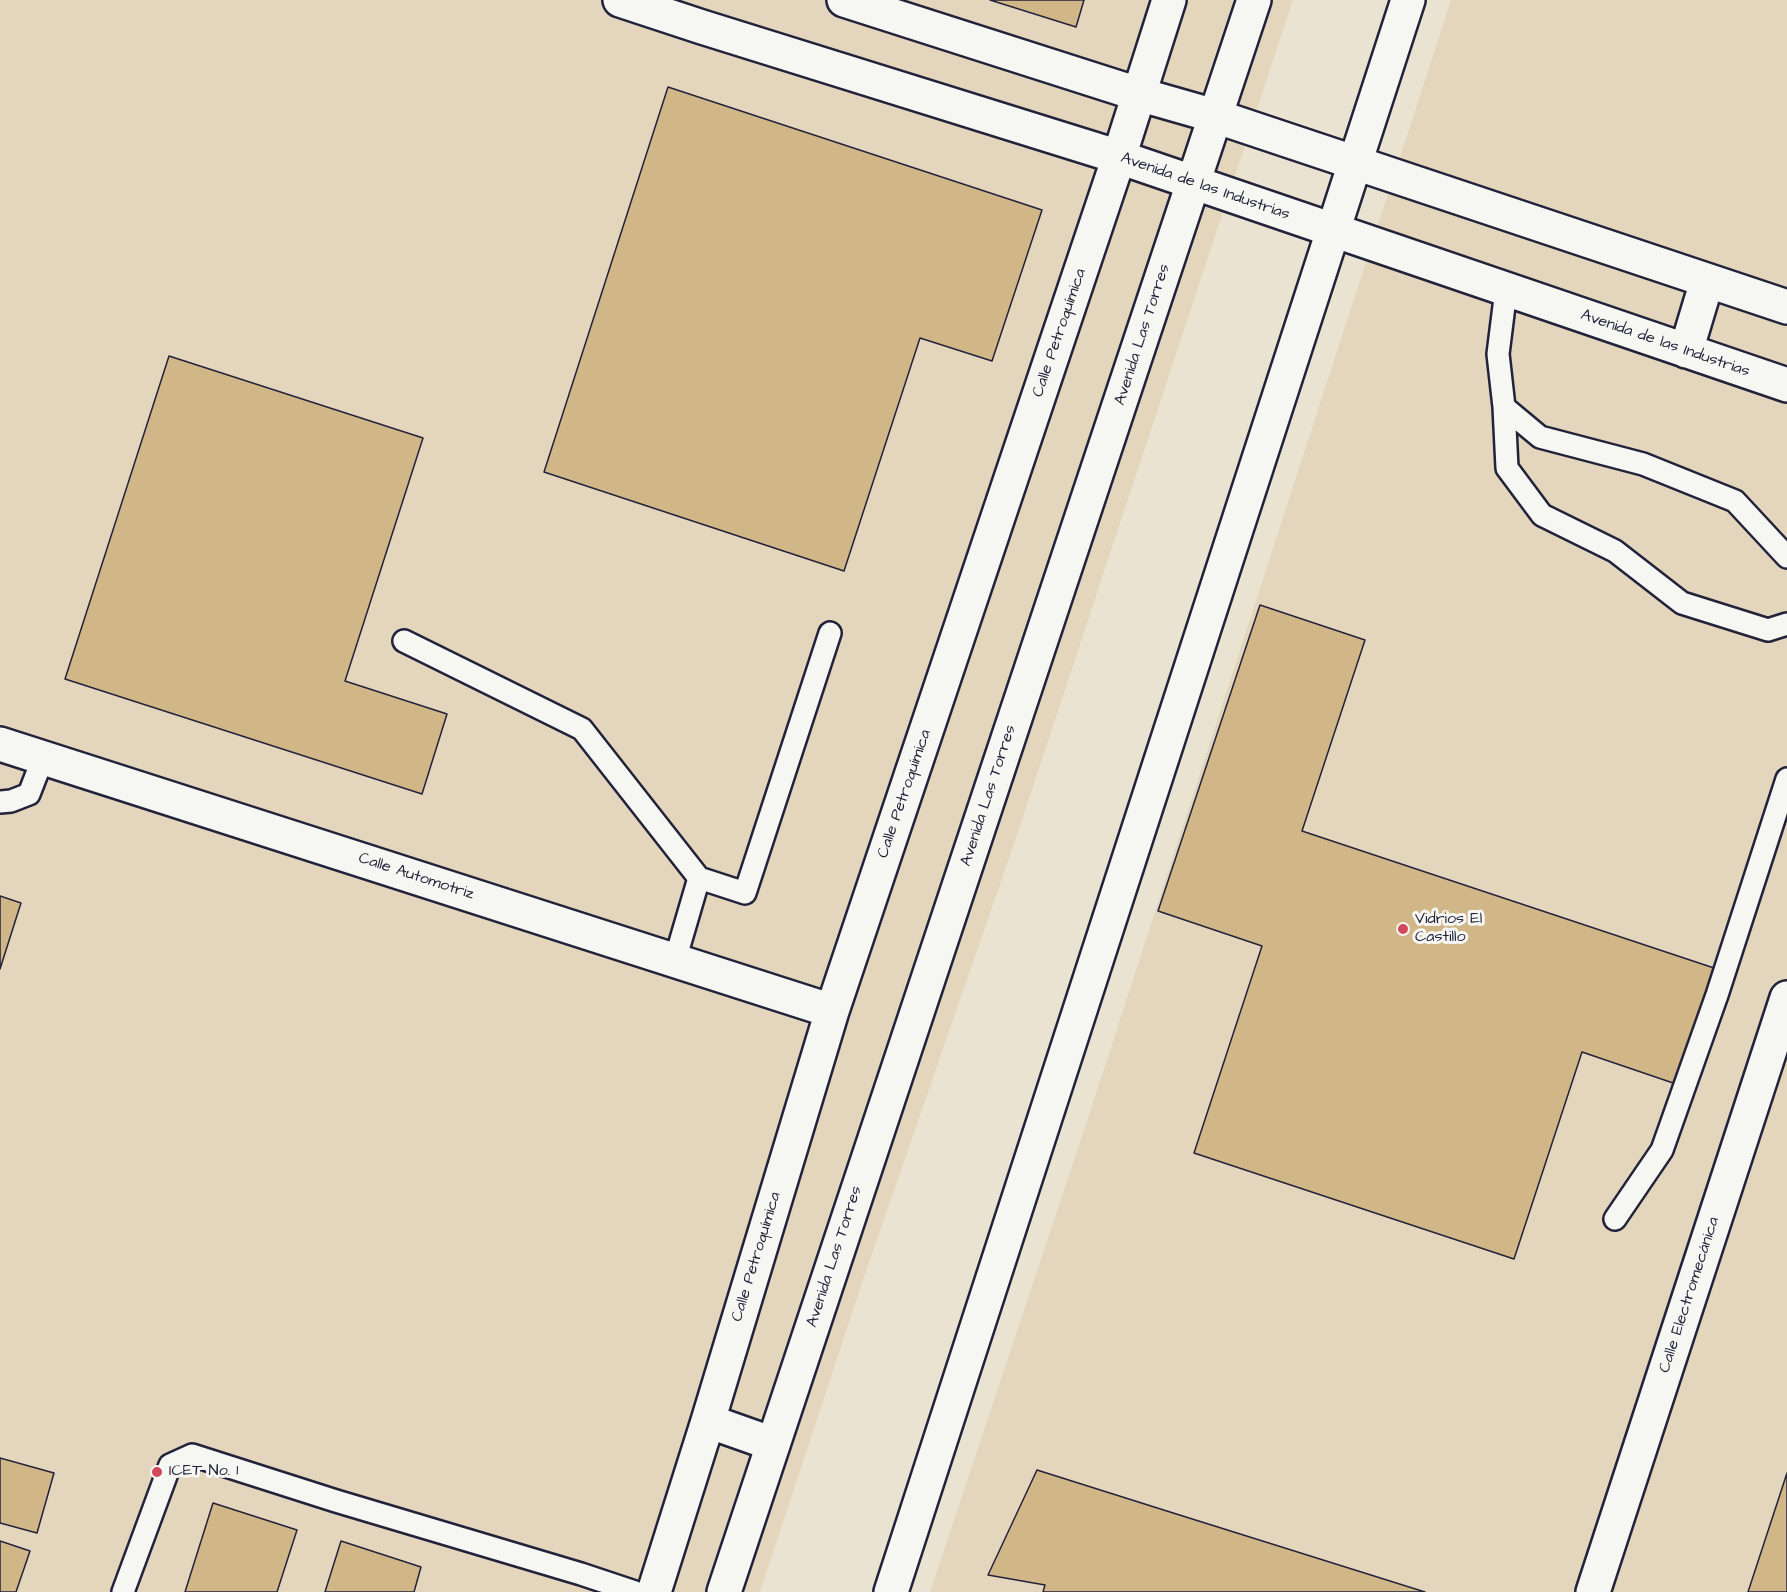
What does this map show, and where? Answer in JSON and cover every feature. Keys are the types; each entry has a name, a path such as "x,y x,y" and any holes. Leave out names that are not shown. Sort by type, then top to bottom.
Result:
{"street":[{"name":"Avenida de las Industrias","path":"620,0 706,14 1787,386"},
{"path":"844,0 1138,94 1215,116 1787,308"},
{"name":"Calle Petroquímica","path":"654,1592 832,1011 1119,157 1169,0"},
{"name":"Avenida Las Torres","path":"724,1592 1254,0"},
{"path":"891,1592 1408,0"},
{"path":"1686,351 1707,281"},
{"name":"Calle Automotriz","path":"0,744 832,1011"},
{"name":"Calle Electromecánica","path":"1593,1592 1787,998"},
{"path":"708,1421 773,1444"}],"lane":[{"path":"1506,290 1498,354 1508,468 1542,515 1616,551 1682,603 1768,630 1787,624"},
{"path":"1504,406 1540,436 1643,464 1735,501 1787,557"},
{"path":"404,641 582,729 699,878 745,893 830,633"},
{"path":"0,802 11,801 29,794 43,758"},
{"path":"1615,1219 1662,1150 1717,995 1787,778"},
{"path":"675,960 699,878"},
{"path":"123,1592 170,1466 192,1455 635,1592"}],"shaded area":[{"path":"0,0 1293,0 1016,838 864,1277 760,1592 0,1592"},
{"path":"1451,0 1787,0 1787,1592 930,1592 1091,1109"}],"building":[{"path":"990,0 1084,0 1076,27"},
{"path":"668,87 1042,210 992,361 920,338 844,571 544,472"},
{"path":"169,356 423,438 345,681 447,714 422,794 65,679"},
{"name":"Vidrios El Castillo","path":"1260,605 1365,640 1302,831 1717,969 1679,1085 1582,1052 1514,1259 1194,1153 1262,946 1158,911"},
{"path":"0,896 21,903 0,969"},
{"path":"0,1458 54,1473 37,1533 0,1523"},
{"path":"1037,1470 1425,1592 1043,1592 1045,1585 988,1575"},
{"path":"1787,1473 1787,1592 1748,1592"},
{"path":"213,1503 297,1530 277,1592 185,1592"},
{"path":"0,1541 30,1551 16,1592 0,1592"},
{"path":"341,1541 421,1567 414,1592 325,1592"}],"place":[{"name":"Vidrios El Castillo","path":"1403,929"},
{"name":"ICET No. 1","path":"157,1472"}]}
